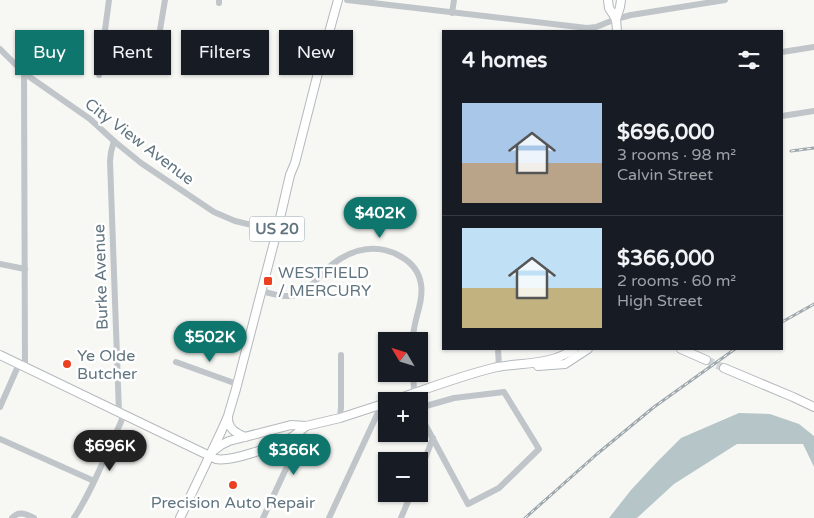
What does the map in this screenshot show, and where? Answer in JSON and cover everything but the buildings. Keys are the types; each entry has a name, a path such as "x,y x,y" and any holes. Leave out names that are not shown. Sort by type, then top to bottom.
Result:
{"main road":[{"name":"US 20","path":"180,518 228,416 290,175 295,163 338,0"},
{"path":"608,0 609,8 616,19"},
{"path":"616,30 616,19 621,0"},
{"path":"427,392 476,373 499,367 552,360 572,350"},
{"path":"565,364 586,350"},
{"path":"516,365 546,366 565,364 592,350"},
{"path":"683,350 706,360"},
{"path":"0,355 209,456 221,460 236,458 271,446 292,437 306,426"},
{"path":"724,368 814,407"},
{"path":"209,456 221,445 229,441 292,425 306,426 340,418 378,406"},
{"path":"228,416 228,425 235,432 245,437"}],"street":[{"path":"105,30 109,0"},
{"path":"161,30 165,0"},
{"path":"347,0 587,28 596,27 631,15 725,0"},
{"path":"452,13 454,0"},
{"path":"783,52 814,47"},
{"name":"City View Avenue","path":"0,49 15,64"},
{"path":"0,407 22,366 25,269 24,75"},
{"name":"City View Avenue","path":"27,75 90,119 141,163 214,212 235,221 276,231"},
{"path":"783,116 814,111"},
{"name":"Burke Avenue","path":"114,141 110,161 121,414"},
{"path":"261,291 282,296 296,295 305,290 334,263 349,254 370,249 392,252 403,257 411,264 420,282 421,296 413,332"},
{"path":"0,264 25,269"},
{"path":"498,350 499,367"},
{"path":"340,418 342,407 341,355"},
{"path":"176,362 237,384"},
{"path":"428,405 454,398 504,392 540,449 499,488 468,504 428,429"},
{"path":"74,518 94,481 121,422 121,414"},
{"path":"329,518 378,416"},
{"path":"264,518 306,426"},
{"path":"428,452 433,438"},
{"path":"0,440 94,481"},
{"path":"402,518 408,502"},
{"path":"12,518 21,513 34,518"}],"shaded area":[{"path":"739,413 770,414 799,424 814,436 814,467 803,444 737,444 674,484 637,518 609,518 631,490 681,438"}],"tunnel":[{"path":"706,360 724,368"}],"railway":[{"path":"791,151 814,148"},
{"path":"783,321 814,304"},
{"path":"525,518 597,454 654,407 734,350"}],"place":[{"name":"WESTFIELD / MERCURY","path":"268,281"},
{"name":"Ye Olde Butcher","path":"67,364"},
{"name":"Precision Auto Repair","path":"233,485"}]}
